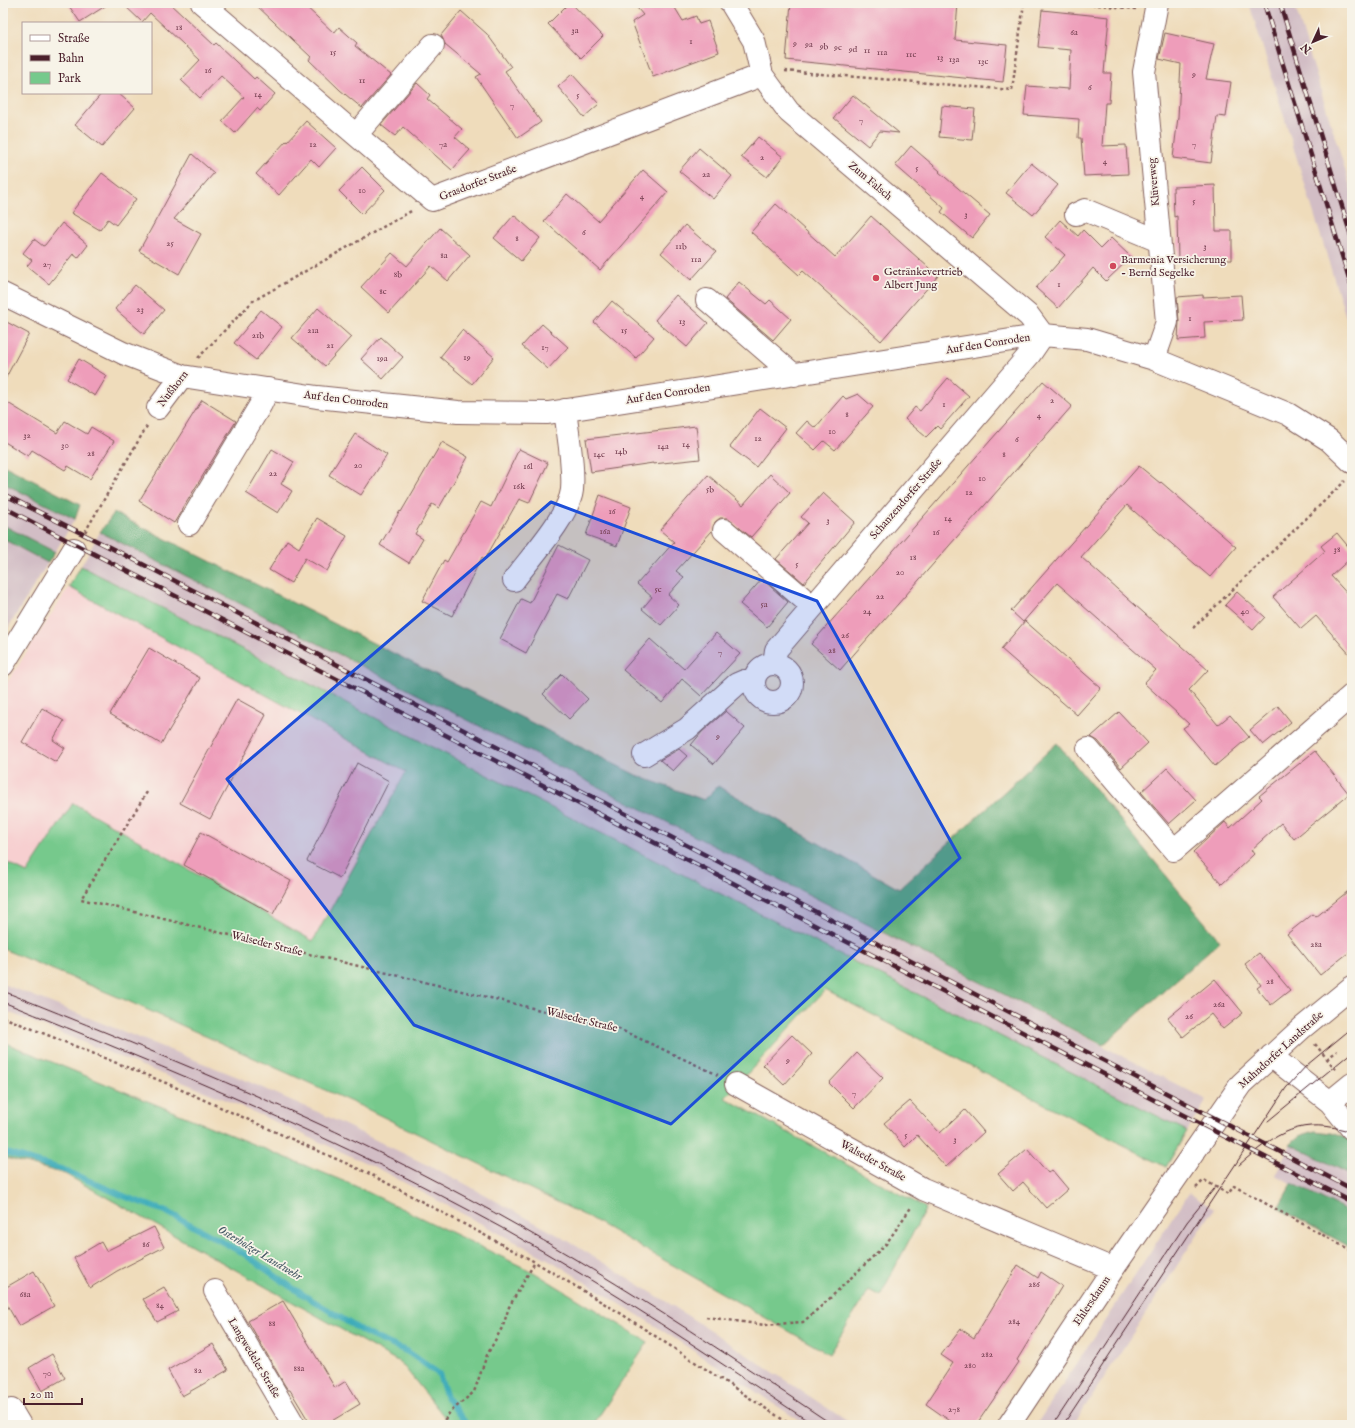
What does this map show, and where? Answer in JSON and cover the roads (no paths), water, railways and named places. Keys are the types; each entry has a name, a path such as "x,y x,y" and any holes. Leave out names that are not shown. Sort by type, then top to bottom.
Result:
{"street":[{"name":"Grasdorfer Straße","path":"202,3 432,200 762,75"},
{"name":"Zum Falsch","path":"738,6 754,41 762,75 789,112 1029,316 1043,335"},
{"name":"Klüverweg","path":"1154,359 1167,322 1144,72 1157,7"},
{"path":"356,135 433,45"},
{"path":"1076,214 1085,210 1096,213 1159,241"},
{"name":"Auf den Conroden","path":"3,294 123,353 182,376 317,397 458,412 548,413 1043,335 1087,339 1154,359 1288,414 1329,440 1349,470"},
{"path":"707,300 794,375"},
{"name":"Schanzendorfer Straße","path":"774,664 776,650 1030,354 1043,335"},
{"name":"Nußhorn","path":"158,408 182,376"},
{"path":"189,524 261,404 268,389"},
{"path":"514,580 561,518 572,491 571,463 565,410"},
{"path":"724,530 813,607"},
{"path":"3,665 74,549"},
{"path":"774,664 782,666 791,676 792,684 786,697 772,702 759,695 755,689 754,681 756,674 761,668 774,664"},
{"path":"644,755 687,729 737,684 744,681 754,681"},
{"path":"1088,749 1174,850 1352,695"},
{"name":"Mahndorfer Landstraße","path":"1177,1178 1227,1102 1241,1084 1302,1028 1352,987"},
{"path":"1271,1056 1330,1102 1352,1129"},
{"name":"Walseder Straße","path":"736,1084 923,1189 1113,1269"},
{"path":"1330,1102 1351,1085"},
{"name":"Ehlersdamm","path":"1009,1425 1113,1269 1177,1178"},
{"name":"Langwedeler Straße","path":"215,1291 294,1425"}],"waterway":[{"name":"Osterholzer Landwehr","path":"3,1152 64,1170 126,1197 167,1212 243,1253 291,1287 367,1334 408,1352 439,1374 447,1398 467,1425"}],"tram line":[{"path":"3,991 281,1106 443,1185 494,1212 593,1270 690,1330 833,1425"},
{"path":"3,1002 193,1080 319,1136 442,1196 542,1251 621,1299 814,1425"},
{"path":"1063,1425 1286,1088 1307,1065 1352,1028"},
{"path":"1268,1121 1352,1052"},
{"path":"1239,1165 1266,1144 1291,1130 1318,1126 1334,1127 1352,1132"},
{"path":"1053,1425 1187,1222 1214,1189"}],"railway":[{"path":"1264,3 1352,288"},
{"path":"1280,3 1352,239"},
{"path":"3,494 121,553 1352,1189"},
{"path":"3,507 1352,1202"}],"place":[{"name":"Barmenia Versicherung - Bernd Segelke","path":"1113,266"},
{"name":"Getränkevertrieb Albert Jung","path":"876,278"}]}
